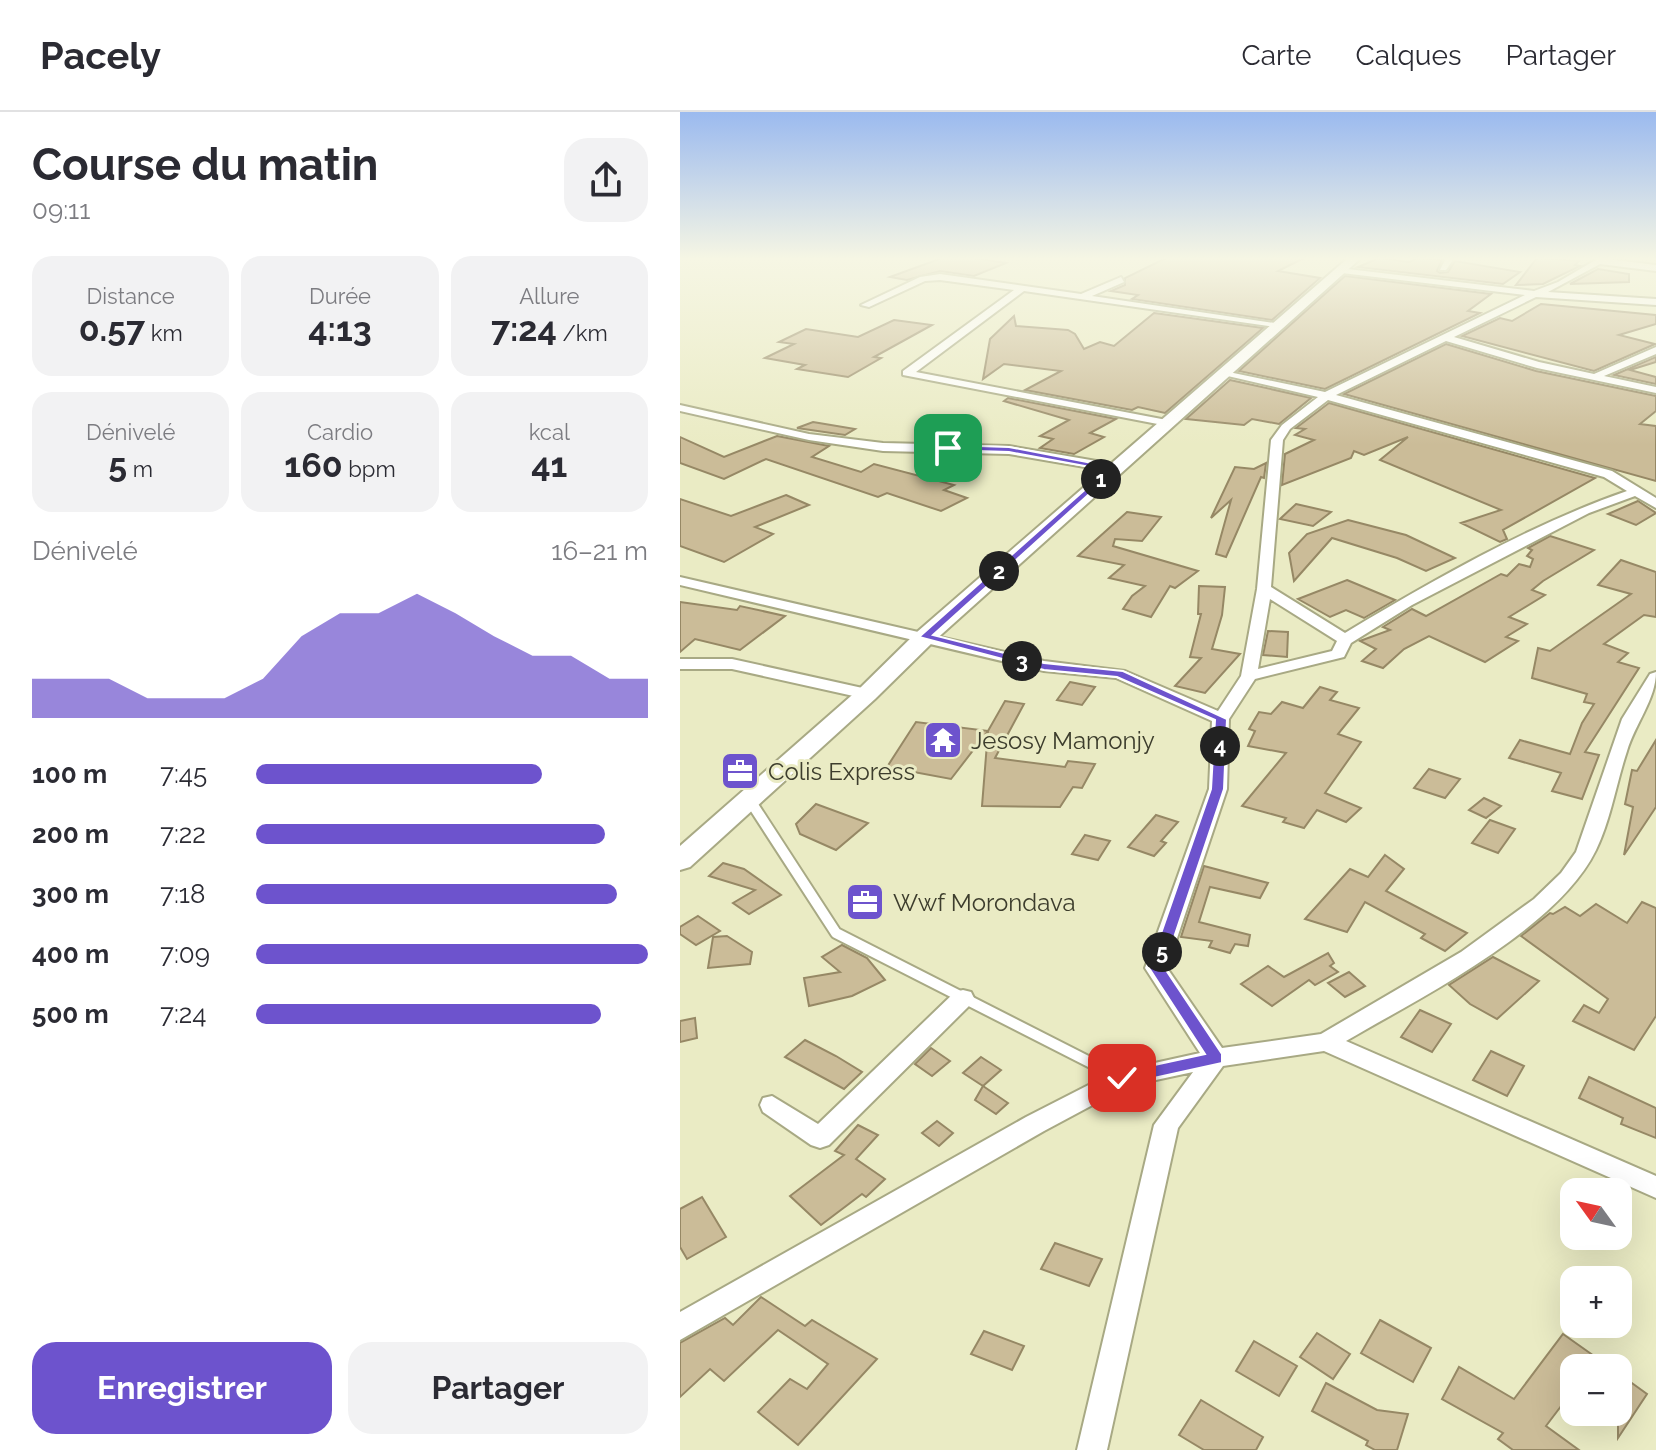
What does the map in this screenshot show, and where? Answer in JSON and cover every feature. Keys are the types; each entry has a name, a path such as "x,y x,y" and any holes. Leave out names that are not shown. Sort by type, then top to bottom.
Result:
{"main road":[{"path":"680,861 867,694 925,637 1280,320"}],"street":[{"path":"976,320 932,351 908,375 1168,423"},
{"path":"1249,320 1276,324"},
{"path":"1216,1058 1156,968 1218,789 1221,719 1249,676 1264,589 1277,440 1286,427 1326,396 1484,320"},
{"path":"1449,339 1537,365 1598,375 1656,390"},
{"path":"1598,375 1656,350"},
{"path":"1223,372 1326,396 1608,474 1656,504"},
{"path":"680,408 838,441 883,447 1009,450 1114,468"},
{"path":"1249,676 1338,654 1345,640 1482,562 1584,510 1636,492"},
{"path":"680,581 1044,666 1119,674 1221,719"},
{"path":"1264,589 1345,640"},
{"path":"680,664 732,664 867,694"},
{"path":"680,1327 1035,1124 1122,1078 1216,1058 1326,1042 1447,972 1554,895 1570,879 1585,854 1604,805 1630,718 1656,677"},
{"path":"772,1105 820,1138 963,998"},
{"path":"1326,1042 1656,1187"},
{"path":"1092,1450 1166,1125 1216,1058"}],"lane":[{"path":"749,799 836,933 1122,1078"}],"building":[{"path":"893,320 932,325 874,357 881,358 848,377 797,369 805,365 765,358 794,344 779,342 806,329 858,337"},
{"path":"1009,320 1015,320 1016,326 1068,330 1075,334 1084,349 1100,342 1114,346 1145,320 1208,320 1263,328 1165,413 1025,390 1061,371 1004,364 983,379 990,339"},
{"path":"1295,320 1465,320 1325,389 1239,371"},
{"path":"1495,320 1656,320 1656,324 1619,335 1655,344 1594,371 1462,336"},
{"path":"1446,344 1536,371 1656,396 1656,411 1640,424 1656,426 1656,481 1344,394"},
{"path":"1656,357 1656,362 1630,370 1656,377 1656,384 1614,375"},
{"path":"1230,380 1311,398 1279,424 1252,419 1244,425 1186,419"},
{"path":"1008,398 1116,419 1090,433 1104,437 1074,454 1040,448 1053,439 1040,436 1069,420 1004,401"},
{"path":"1329,403 1595,478 1503,530 1507,539 1500,542 1461,523 1501,510 1380,460 1408,437 1364,455 1354,451 1351,458 1282,485 1285,454 1314,440 1295,435 1305,429 1296,428"},
{"path":"813,422 855,429 845,435 797,428"},
{"path":"777,436 829,446 812,457 861,472 874,464 954,485 944,490 967,498 941,511 887,493 878,497 766,459 724,479 680,463 680,437 724,457"},
{"path":"1266,463 1264,478 1261,477 1226,557 1216,554 1231,500 1211,518 1235,467 1254,469"},
{"path":"786,495 809,505 755,527 773,534 724,562 680,546 680,499 731,516"},
{"path":"1638,501 1656,513 1636,525 1608,514"},
{"path":"1296,504 1331,512 1313,526 1280,519"},
{"path":"1127,512 1161,517 1142,541 1115,539 1113,546 1198,571 1175,588 1170,586 1151,617 1123,609 1132,596 1145,586 1109,578 1124,565 1078,556"},
{"path":"1348,520 1406,535 1455,558 1426,571 1397,558 1332,538 1294,581 1289,553 1307,534"},
{"path":"1550,536 1594,550 1543,581 1532,590 1545,595 1509,617 1527,624 1506,637 1518,641 1485,662 1429,636 1404,649 1383,668 1362,661 1376,649 1360,641 1390,630 1383,627 1412,609 1426,616 1501,574 1507,576 1519,564 1530,567 1533,559 1527,556 1532,550 1528,548"},
{"path":"1621,560 1656,572 1656,617 1644,615 1604,644 1628,653 1618,662 1639,668 1585,752 1599,755 1582,799 1552,791 1561,773 1509,758 1520,740 1570,754 1582,723 1594,704 1584,702 1587,694 1532,678 1538,648 1550,651 1631,594 1598,585"},
{"path":"1347,580 1395,600 1364,618 1346,610 1330,617 1298,599"},
{"path":"1199,586 1225,587 1222,615 1212,649 1240,654 1205,693 1175,686 1201,658 1190,657 1201,614 1198,614"},
{"path":"680,602 737,610 740,606 785,616 740,650 695,639 680,652"},
{"path":"1268,631 1288,632 1287,657 1263,655"},
{"path":"1070,682 1095,687 1082,705 1057,700"},
{"path":"1320,687 1337,692 1330,700 1359,708 1338,734 1361,742 1325,793 1361,808 1346,822 1317,810 1304,828 1283,822 1286,818 1242,806 1286,753 1248,746 1255,731 1249,729 1259,712 1271,714 1282,702 1303,708"},
{"path":"1005,701 1024,704 995,758 1065,767 1068,761 1095,764 1082,788 1073,787 1060,807 982,806 988,731"},
{"path":"916,722 988,731 951,779 887,767"},
{"path":"1656,740 1656,807 1624,855 1633,807 1625,804 1632,770 1637,771"},
{"path":"1429,769 1460,779 1445,798 1414,788"},
{"path":"1484,798 1501,806 1486,818 1469,810"},
{"path":"816,804 868,823 836,850 800,834 796,824"},
{"path":"1156,815 1178,822 1161,841 1166,843 1154,856 1128,847"},
{"path":"1490,820 1515,829 1498,853 1472,843"},
{"path":"1085,835 1110,841 1098,860 1072,854"},
{"path":"1385,855 1404,869 1386,891 1467,933 1445,951 1421,938 1425,934 1365,902 1347,932 1305,919 1350,869 1368,877"},
{"path":"723,863 744,869 781,895 749,914 733,903 755,890 709,876"},
{"path":"1204,866 1268,883 1260,898 1210,887 1209,890 1199,922 1250,935 1248,946 1235,944 1230,953 1209,947 1212,941 1181,937"},
{"path":"1642,902 1656,908 1656,1016 1634,1050 1573,1021 1584,1005 1599,1013 1608,999 1521,936 1550,913 1565,907 1580,916 1596,904 1627,923"},
{"path":"698,916 720,931 696,945 680,934 680,927"},
{"path":"727,936 752,952 750,964 708,968 713,937"},
{"path":"842,945 867,958 885,980 852,996 809,1006 804,978 840,972 822,957"},
{"path":"1328,953 1334,963 1330,966 1338,972 1315,985 1309,980 1272,1006 1241,984 1268,966 1284,977"},
{"path":"1493,957 1539,981 1497,1019 1470,1004 1449,985"},
{"path":"1349,972 1365,986 1345,997 1328,983"},
{"path":"1420,1010 1451,1024 1432,1052 1401,1037"},
{"path":"695,1018 697,1038 680,1042 680,1021"},
{"path":"805,1040 862,1072 844,1089 785,1057"},
{"path":"931,1048 950,1061 932,1076 915,1064"},
{"path":"1491,1051 1524,1066 1507,1096 1473,1080"},
{"path":"981,1057 1001,1070 983,1086 963,1073"},
{"path":"1589,1077 1656,1108 1656,1138 1621,1124 1623,1118 1579,1098"},
{"path":"983,1086 1008,1103 996,1114 975,1100"},
{"path":"937,1121 953,1133 939,1146 922,1133"},
{"path":"858,1125 878,1135 856,1159 885,1179 866,1197 862,1194 821,1225 790,1196 844,1155 835,1151"},
{"path":"702,1197 726,1237 687,1259 680,1247 680,1209"},
{"path":"1055,1243 1102,1259 1089,1286 1041,1269"},
{"path":"761,1297 805,1326 812,1320 877,1359 798,1445 758,1412 790,1379 807,1389 828,1364 778,1330 724,1381 710,1369 680,1397 680,1343 725,1318 733,1325"},
{"path":"1380,1320 1431,1348 1413,1382 1361,1353"},
{"path":"984,1331 1024,1346 1012,1370 971,1354"},
{"path":"1317,1333 1350,1354 1333,1379 1300,1357"},
{"path":"1560,1338 1569,1338 1591,1354 1560,1354 1560,1408 1546,1426 1579,1450 1513,1450 1498,1439 1503,1433 1442,1399 1459,1367 1514,1399"},
{"path":"1254,1341 1297,1366 1279,1396 1236,1371"},
{"path":"1326,1383 1377,1410 1408,1414 1397,1450 1375,1450 1366,1445 1368,1441 1312,1411"},
{"path":"1632,1383 1647,1394 1632,1417"},
{"path":"1201,1400 1263,1437 1256,1450 1204,1450 1179,1435"},
{"path":"1618,1426 1626,1426 1618,1438"}],"place":[{"name":"Jesosy Mamonjy","path":"943,740"},
{"name":"Colis Express","path":"740,771"},
{"name":"Wwf Morondava","path":"865,902"}],"route":[{"path":"948,448 1009,450 1114,468 925,637 1044,666 1119,674 1221,719 1218,789 1156,968 1216,1058 1122,1078"}]}
